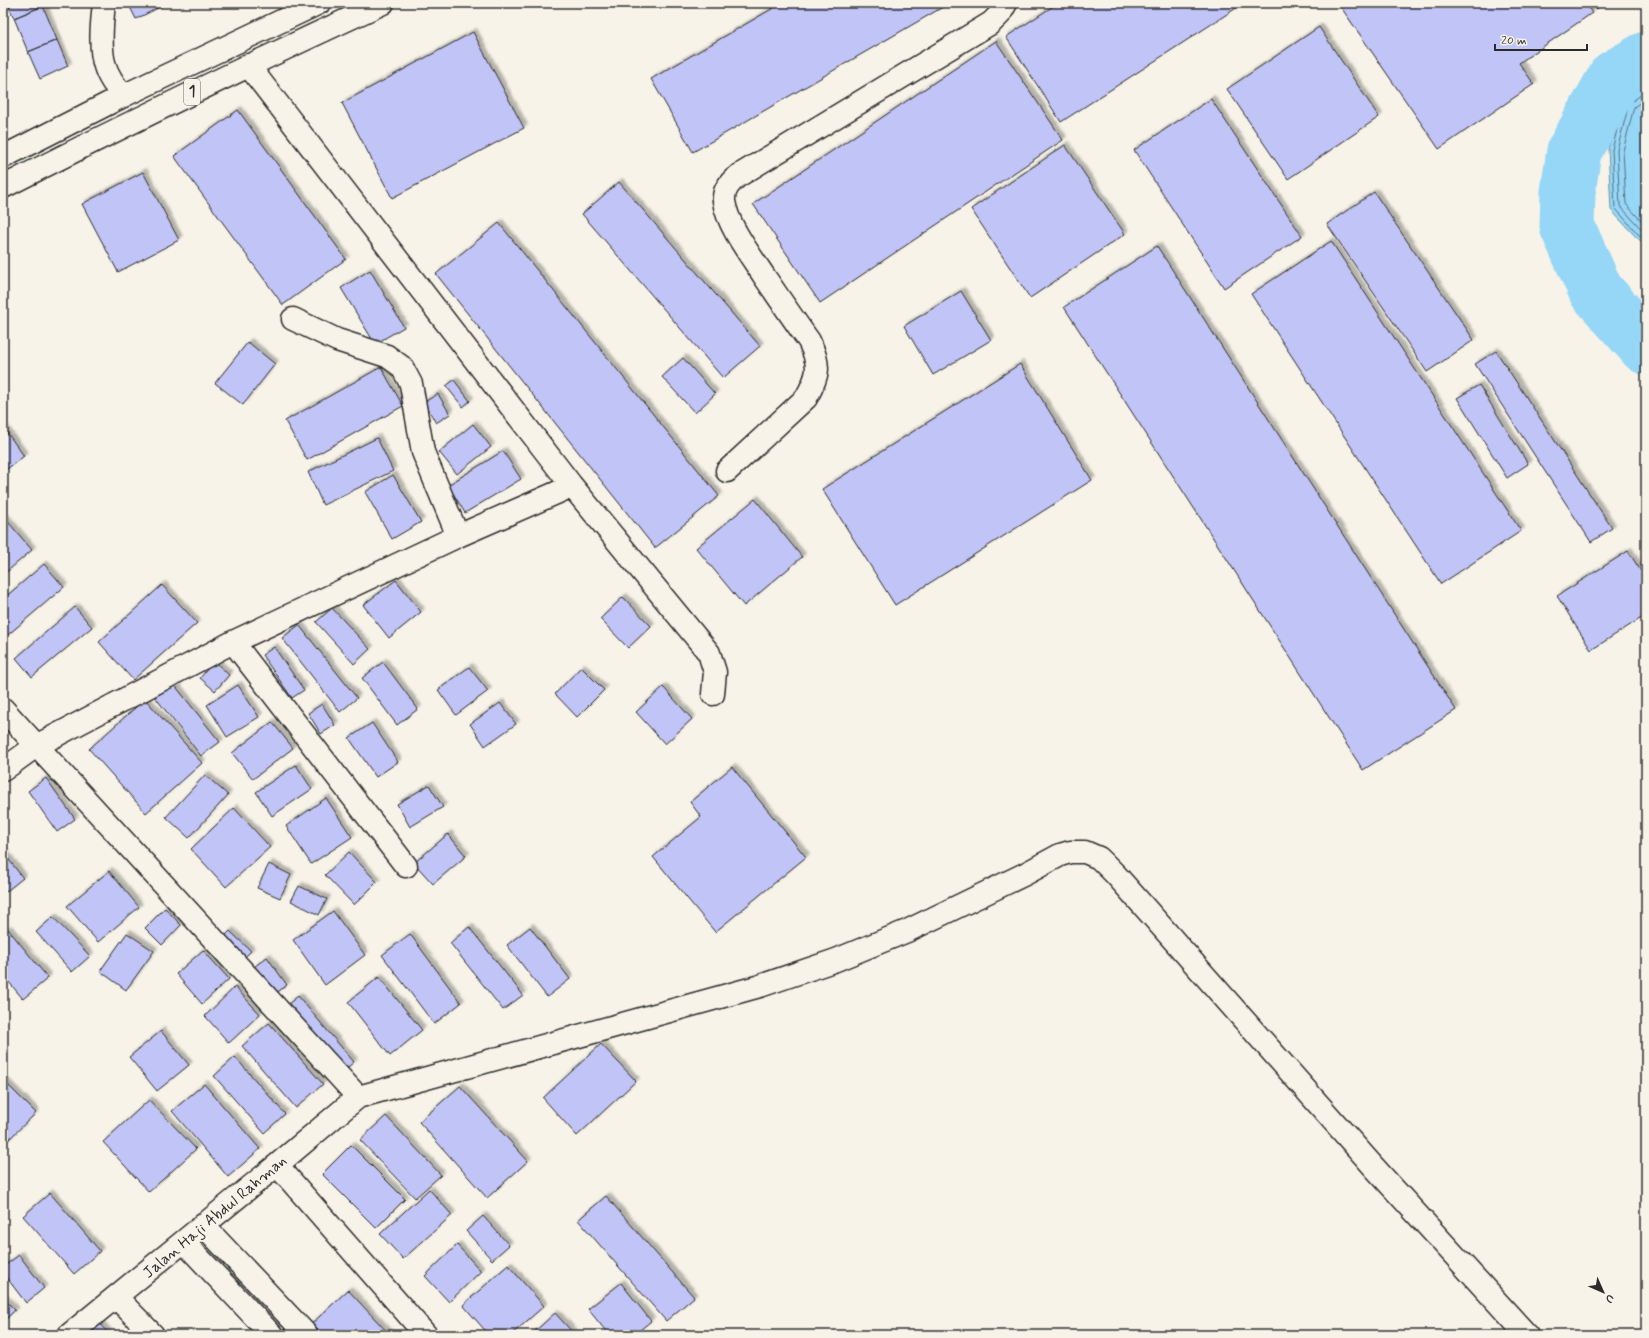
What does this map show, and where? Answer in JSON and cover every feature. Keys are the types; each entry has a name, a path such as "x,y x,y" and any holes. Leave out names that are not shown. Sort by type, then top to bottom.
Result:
{"main road":[{"path":"104,3 101,36 104,65 111,79 123,96"},
{"name":"1","path":"3,157 123,96 319,3"},
{"name":"1","path":"3,187 248,65 383,3"},
{"path":"728,471 806,398 818,369 816,356 809,341 742,243 727,213 724,200 725,191 730,182 991,23 1000,14 1006,3"},
{"path":"248,65 572,486 710,654 715,672 713,694"},
{"path":"293,318 337,340 387,356 402,367 411,384 422,452 458,536"},
{"path":"3,770 36,746 233,642 458,536 572,486"},
{"path":"233,642 406,866"},
{"path":"3,709 358,1097 753,988 816,967 907,931 1025,874 1060,855 1070,852 1085,852 1099,858 1116,875 1373,1166 1527,1335"},
{"name":"Jalan Haji Abdul Rahman","path":"69,1335 117,1298 358,1097"},
{"path":"278,1165 426,1335"},
{"path":"203,1225 307,1335"},
{"path":"184,1242 272,1335"},
{"path":"117,1298 152,1335"}],"water":[{"path":"1646,79 1646,245 1636,237 1611,210 1608,149 1621,98"}],"building":[{"path":"7,3 41,3 43,6 14,18"},
{"path":"128,3 166,3 166,4 136,19"},
{"path":"782,3 948,4 693,152 651,79"},
{"path":"1058,3 1244,3 1061,122 1006,37"},
{"path":"1338,3 1585,3 1592,13 1519,63 1534,84 1439,149"},
{"path":"1592,3 1605,3 1596,9"},
{"path":"43,6 57,40 28,52 14,18"},
{"path":"1319,27 1379,117 1288,179 1227,89"},
{"path":"473,32 524,128 392,198 342,103"},
{"path":"57,40 68,66 40,79 28,52"},
{"path":"996,41 1063,140 820,303 753,204"},
{"path":"1211,99 1302,236 1224,288 1134,150"},
{"path":"238,110 346,259 283,305 174,156"},
{"path":"1065,145 1125,234 1030,298 971,209"},
{"path":"143,172 179,240 118,272 82,204"},
{"path":"619,182 760,346 723,378 582,214"},
{"path":"1374,192 1474,340 1427,372 1327,224"},
{"path":"499,223 719,496 655,548 436,274"},
{"path":"1331,241 1521,531 1441,584 1251,294"},
{"path":"1157,246 1456,710 1363,770 1064,307"},
{"path":"370,270 404,327 375,344 341,288"},
{"path":"961,291 991,340 933,375 904,326"},
{"path":"248,342 275,364 243,405 215,383"},
{"path":"1496,351 1612,528 1591,542 1475,364"},
{"path":"683,358 715,394 695,413 662,377"},
{"path":"1020,364 1092,480 895,605 822,489"},
{"path":"381,367 403,406 307,460 285,421"},
{"path":"454,380 470,401 463,407 446,386"},
{"path":"1479,385 1528,464 1507,478 1457,398"},
{"path":"438,394 450,414 436,423 424,402"},
{"path":"473,424 491,447 457,474 439,452"},
{"path":"3,427 24,456 3,472"},
{"path":"377,438 393,471 323,505 308,472"},
{"path":"503,451 521,479 465,513 448,485"},
{"path":"393,475 421,522 392,539 365,492"},
{"path":"755,499 802,557 744,606 696,548"},
{"path":"3,516 32,550 3,575"},
{"path":"1628,551 1646,579 1646,615 1591,650 1557,596"},
{"path":"44,564 64,587 3,639 3,599"},
{"path":"396,580 421,612 389,638 363,605"},
{"path":"162,585 197,623 133,680 99,642"},
{"path":"623,597 651,626 628,648 600,619"},
{"path":"75,607 92,627 32,677 16,658"},
{"path":"332,608 370,649 354,664 316,622"},
{"path":"299,625 357,698 340,712 282,638"},
{"path":"274,647 304,690 292,698 262,655"},
{"path":"214,661 229,675 215,691 200,678"},
{"path":"383,662 418,709 397,725 362,678"},
{"path":"469,667 488,691 456,715 438,690"},
{"path":"581,667 604,690 577,717 555,694"},
{"path":"173,683 220,742 201,756 155,697"},
{"path":"238,685 259,717 227,737 207,705"},
{"path":"663,687 692,719 665,744 636,712"},
{"path":"145,699 202,763 146,813 89,749"},
{"path":"500,703 516,724 485,746 470,724"},
{"path":"322,704 335,725 321,734 308,713"},
{"path":"272,722 293,748 253,779 232,753"},
{"path":"372,723 398,762 376,777 349,738"},
{"path":"296,765 312,789 272,816 256,792"},
{"path":"732,767 806,857 715,932 653,857 701,817 690,802"},
{"path":"205,775 228,795 189,838 166,817"},
{"path":"46,778 75,819 57,832 28,791"},
{"path":"429,785 443,807 410,827 397,804"},
{"path":"326,798 352,837 311,864 286,826"},
{"path":"234,808 270,847 226,887 191,849"},
{"path":"448,834 466,856 433,884 414,863"},
{"path":"3,852 23,878 3,894"},
{"path":"349,852 377,882 354,905 325,875"},
{"path":"269,864 291,875 280,898 257,888"},
{"path":"109,871 139,907 98,942 67,906"},
{"path":"299,886 327,899 319,915 291,901"},
{"path":"165,908 181,925 162,945 145,928"},
{"path":"333,911 365,955 325,985 293,940"},
{"path":"53,917 90,956 72,972 36,932"},
{"path":"469,927 523,995 503,1010 450,943"},
{"path":"530,927 570,979 547,997 507,945"},
{"path":"8,929 48,978 23,999 3,975 3,933"},
{"path":"230,931 251,951 245,957 225,936"},
{"path":"127,933 154,951 126,990 100,971"},
{"path":"410,934 461,1003 434,1024 382,955"},
{"path":"203,950 229,979 202,1004 176,974"},
{"path":"267,957 287,985 275,994 254,967"},
{"path":"379,977 422,1030 390,1056 348,1002"},
{"path":"235,987 260,1014 229,1043 205,1016"},
{"path":"298,996 354,1062 342,1072 287,1005"},
{"path":"269,1023 323,1084 296,1108 242,1046"},
{"path":"161,1031 189,1065 157,1091 129,1057"},
{"path":"601,1044 636,1081 577,1136 543,1098"},
{"path":"235,1057 285,1114 264,1133 214,1076"},
{"path":"5,1082 36,1113 3,1145 3,1083"},
{"path":"204,1084 260,1149 228,1177 172,1111"},
{"path":"460,1086 528,1161 487,1198 419,1122"},
{"path":"149,1100 196,1149 149,1192 103,1142"},
{"path":"386,1116 441,1175 415,1198 360,1140"},
{"path":"351,1145 405,1199 376,1228 322,1174"},
{"path":"429,1189 452,1215 403,1259 380,1234"},
{"path":"50,1193 100,1251 74,1274 23,1216"},
{"path":"606,1196 694,1297 666,1321 578,1220"},
{"path":"483,1216 509,1245 492,1260 466,1231"},
{"path":"457,1245 481,1271 449,1302 425,1276"},
{"path":"19,1255 44,1288 26,1303 3,1273 3,1267"},
{"path":"508,1265 544,1306 511,1335 489,1335 463,1305"},
{"path":"621,1283 651,1321 634,1335 609,1335 588,1309"},
{"path":"348,1290 390,1335 314,1335 307,1328"},
{"path":"3,1298 15,1310 3,1322"},
{"path":"555,1313 575,1335 531,1335"},
{"path":"95,1319 110,1335 78,1335"}],"waterway":[{"path":"1646,59 1615,77 1574,151 1568,192 1567,226 1596,291 1646,347"}]}
